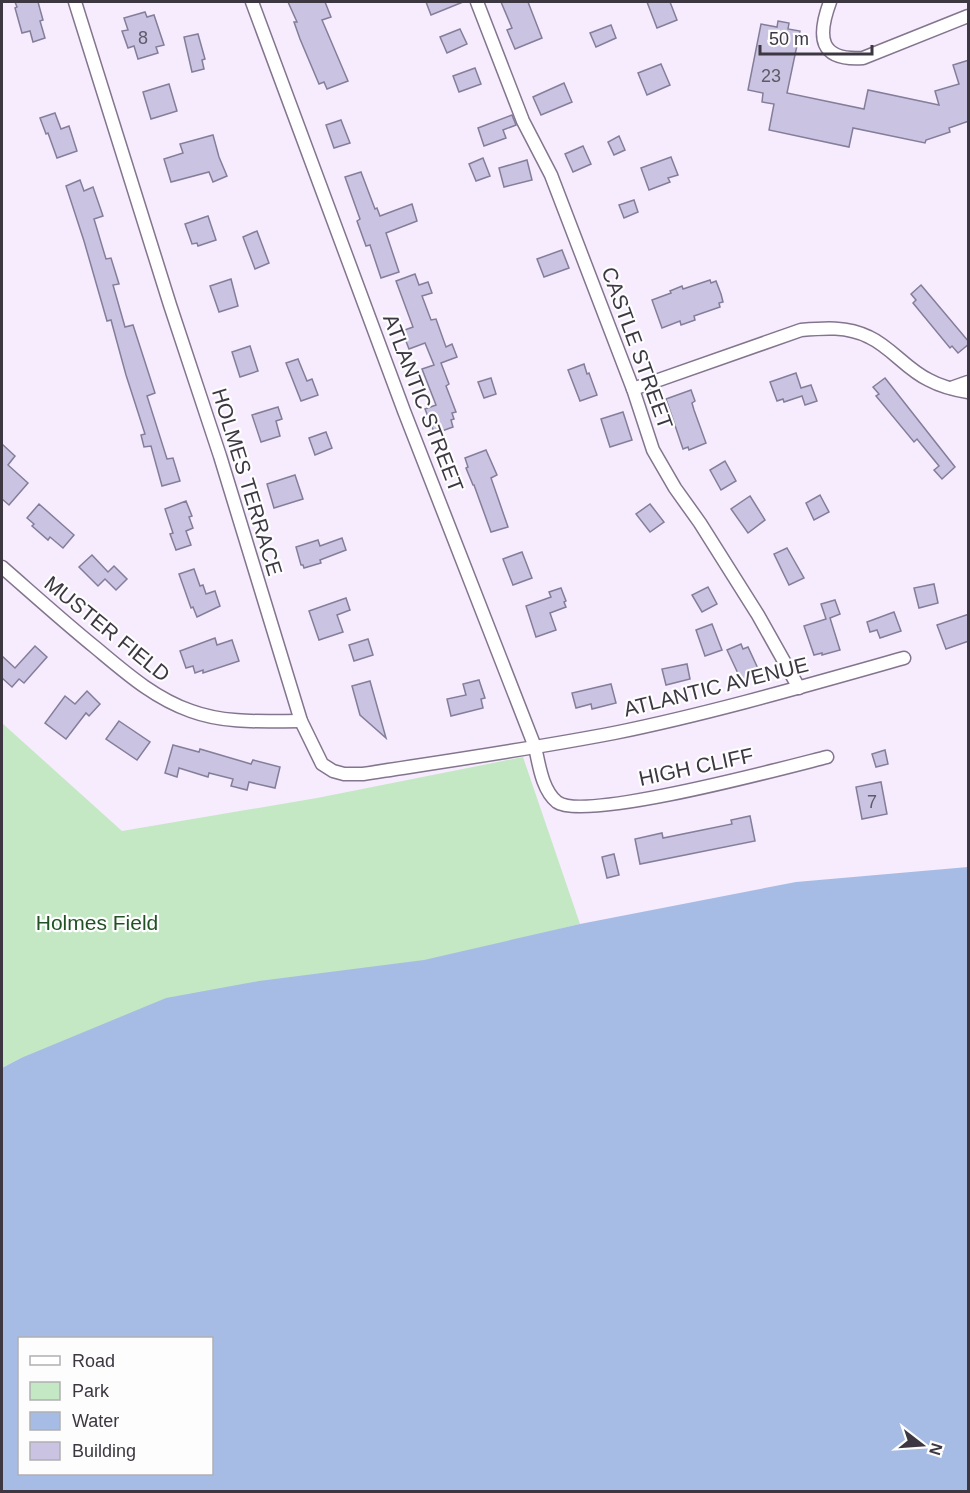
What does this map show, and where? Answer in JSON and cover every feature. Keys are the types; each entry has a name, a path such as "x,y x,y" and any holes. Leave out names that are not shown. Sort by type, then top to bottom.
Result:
{"street":[{"name":"HOLMES TERRACE","path":"75,2 220,456 301,721 322,764 333,771 344,774 363,774 535,747"},
{"name":"ATLANTIC STREET","path":"252,2 404,411 535,747 541,774 557,802 571,807"},
{"name":"CASTLE STREET","path":"477,2 523,121 551,175 633,389 653,450 675,488 758,615 799,688"},
{"path":"830,2 823,28 825,45 830,52 849,59 863,58 969,16"},
{"path":"633,389 801,330 826,328 847,330 869,337 927,380 969,392"},
{"path":"951,388 969,382"},
{"name":"MUSTER FIELD","path":"2,567 134,680 157,696 193,712 241,722 301,721"},
{"name":"ATLANTIC AVENUE","path":"535,747 734,706 904,658"},
{"name":"HIGH CLIFF","path":"571,807 631,801 745,778 827,757"}],"green space":[{"name":"Holmes Field","path":"2,723 122,831 317,798 523,757 580,924 21,1058 2,1068"}],"water":[{"path":"968,867 968,1491 2,1491 2,1068 166,998 259,981 424,960 580,924 796,882"}],"building":[{"path":"15,2 38,2 45,38 33,42 30,31 22,33"},
{"path":"288,2 325,2 331,17 322,20 348,81 327,89 324,82 319,84 300,39 294,22 297,22"},
{"path":"426,2 463,2 431,15"},
{"path":"501,2 528,2 542,38 515,49 507,30 512,28"},
{"path":"647,2 670,2 677,20 657,28"},
{"path":"145,12 147,17 154,15 164,45 156,47 158,53 138,59 134,46 128,48 122,31 128,30 124,18"},
{"path":"778,21 789,23 788,29 800,31 787,93 864,109 868,90 939,105 935,91 959,84 953,65 969,60 969,121 949,128 950,132 926,140 925,143 853,128 849,147 769,130 774,104 762,102 763,93 748,90 761,24 777,27"},
{"path":"611,25 616,38 596,47 590,33"},
{"path":"460,29 467,44 447,53 440,37"},
{"path":"198,34 205,59 202,60 204,69 192,72 184,37"},
{"path":"661,64 670,85 647,95 638,73"},
{"path":"475,68 481,84 459,92 453,76"},
{"path":"564,83 572,102 541,115 533,97"},
{"path":"169,84 177,111 151,119 143,92"},
{"path":"55,113 61,129 69,126 77,151 57,158 40,118"},
{"path":"512,115 516,125 503,130 506,138 484,146 478,128"},
{"path":"341,120 350,143 334,148 326,125"},
{"path":"213,135 227,176 213,182 209,172 171,182 164,159 183,153 180,144"},
{"path":"619,136 625,150 614,155 608,142"},
{"path":"583,146 591,164 573,172 565,154"},
{"path":"671,157 678,175 668,178 670,182 649,190 641,168"},
{"path":"483,158 490,176 476,181 469,164"},
{"path":"527,160 532,180 504,187 499,168"},
{"path":"361,172 375,209 377,208 380,216 412,204 417,221 386,233 399,272 381,278 370,245 366,246 357,221 360,219 345,177"},
{"path":"80,180 84,191 93,187 103,216 94,219 106,259 111,258 119,284 113,285 125,327 133,325 155,393 147,396 167,459 173,458 180,481 162,486 151,446 144,447 141,435 145,434 111,320 107,321 66,186"},
{"path":"634,200 638,212 624,218 619,205"},
{"path":"208,216 216,240 198,246 197,243 192,244 185,224"},
{"path":"257,231 269,263 255,269 243,237"},
{"path":"562,250 569,268 544,277 537,259"},
{"path":"415,274 419,285 428,282 432,293 422,296 431,320 436,319 446,347 452,344 457,357 441,363 449,384 446,386 456,412 452,413 453,427 439,432 438,430 434,432 425,409 436,405 422,369 434,365 425,343 409,349 402,331 413,327 396,281"},
{"path":"231,279 238,306 219,312 210,286"},
{"path":"710,280 711,283 716,281 721,294 723,302 719,303 720,307 694,316 695,320 681,325 680,321 662,328 652,300 682,286 683,289"},
{"path":"921,285 969,342 958,353 952,346 950,348 913,303 916,300 911,294"},
{"path":"250,346 258,371 240,377 232,352"},
{"path":"298,359 307,381 312,379 318,395 301,401 286,363"},
{"path":"584,364 597,395 580,401 568,370"},
{"path":"796,373 801,388 811,385 817,401 805,405 802,396 784,402 783,399 777,401 770,382"},
{"path":"491,378 496,394 484,398 478,382"},
{"path":"885,378 955,467 942,479 934,470 939,466 917,439 914,442 876,396 879,394 873,387"},
{"path":"691,390 695,401 692,403 706,443 689,450 688,447 683,449 666,399"},
{"path":"278,407 282,419 276,421 280,436 261,442 252,415"},
{"path":"623,412 632,440 610,447 601,419"},
{"path":"326,432 332,448 315,455 309,438"},
{"path":"2,444 15,456 8,465 28,483 9,505 2,499"},
{"path":"486,450 497,475 491,478 508,527 491,532 466,468 468,467 465,458"},
{"path":"725,461 736,481 721,490 710,470"},
{"path":"295,475 303,499 274,508 267,484"},
{"path":"820,495 829,512 814,520 806,503"},
{"path":"750,496 765,520 748,533 731,509"},
{"path":"186,501 192,516 189,517 193,528 186,531 191,545 176,550 165,509"},
{"path":"39,504 74,535 63,548 50,537 48,540 32,526 34,524 27,518"},
{"path":"650,504 664,522 650,532 636,514"},
{"path":"342,538 346,550 320,560 321,563 304,568 301,565 296,547 318,540 320,546"},
{"path":"787,548 804,578 789,585 774,554"},
{"path":"522,552 532,578 513,585 503,559"},
{"path":"92,555 108,572 114,566 127,579 116,590 105,579 98,586 79,567"},
{"path":"194,569 200,586 203,585 206,594 215,591 220,606 197,617 193,607 191,608 179,574"},
{"path":"934,584 938,603 919,608 914,588"},
{"path":"708,587 717,604 702,612 692,595"},
{"path":"561,588 566,607 550,613 556,630 536,637 526,606 551,597 549,592"},
{"path":"346,598 350,610 337,615 343,632 319,640 309,611"},
{"path":"835,600 840,614 830,618 840,650 814,655 804,626 826,619 821,604"},
{"path":"894,612 901,631 880,638 877,630 870,632 867,622"},
{"path":"969,614 969,641 946,649 937,625"},
{"path":"712,624 722,650 705,656 696,630"},
{"path":"215,638 217,645 232,640 239,661 203,673 203,670 195,673 193,666 186,668 180,651"},
{"path":"368,639 373,655 354,661 349,645"},
{"path":"741,644 743,649 748,647 760,673 742,682 727,650"},
{"path":"35,646 47,657 24,683 19,679 12,687 2,678 2,656 15,668"},
{"path":"687,664 690,679 666,685 662,669"},
{"path":"479,680 485,698 481,699 483,708 451,716 447,699 466,695 463,684"},
{"path":"370,681 386,738 360,715 352,686"},
{"path":"611,684 616,703 592,709 591,704 576,708 572,693"},
{"path":"87,691 100,704 89,716 86,713 66,739 45,723 65,696 75,704"},
{"path":"119,721 150,742 137,760 106,739"},
{"path":"173,745 199,752 200,749 251,764 253,760 280,767 275,788 249,782 247,790 231,786 233,779 209,773 208,777 179,768 177,777 165,773"},
{"path":"885,750 888,764 876,767 872,754"},
{"path":"881,782 887,814 862,819 856,787"},
{"path":"750,816 755,841 640,864 635,839 662,833 663,838 732,824 731,820"},
{"path":"614,854 619,875 607,878 602,857"}]}
